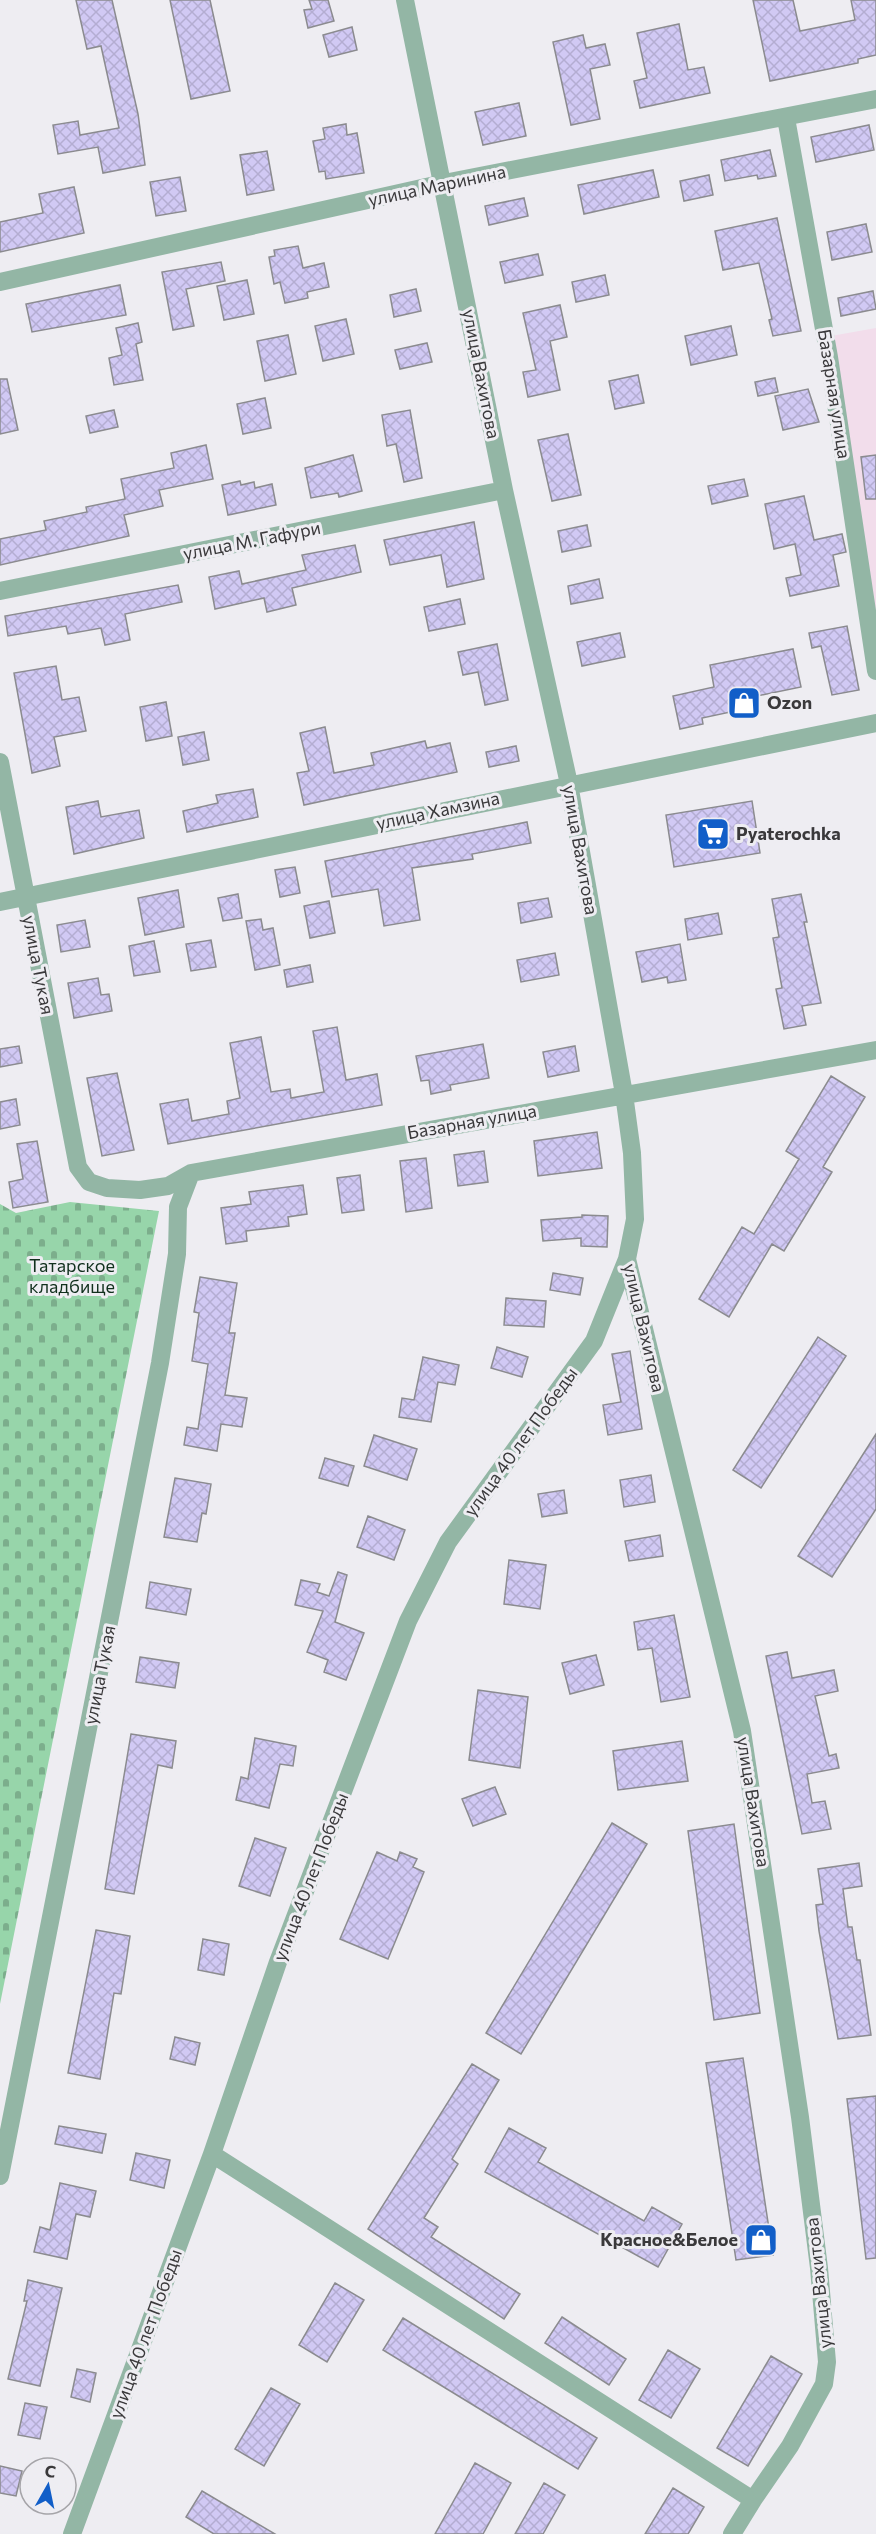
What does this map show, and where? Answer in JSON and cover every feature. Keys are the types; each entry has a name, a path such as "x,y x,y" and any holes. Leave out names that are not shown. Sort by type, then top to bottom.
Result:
{"street":[{"name":"улица Вахитова","path":"405,0 444,183 504,490 569,784 624,1094 632,1153 635,1219 627,1259 742,1731 800,2117 819,2268 827,2362 824,2384 790,2446 732,2534"},
{"name":"улица Маринина","path":"0,282 444,183 876,99"},
{"name":"Базарная улица","path":"786,118 829,357 876,671"},
{"name":"улица М. Гафури","path":"0,591 504,490"},
{"name":"улица Хамзина","path":"0,902 876,723"},
{"name":"улица Тукая","path":"0,762 78,1167"},
{"name":"Базарная улица","path":"78,1167 90,1182 107,1188 140,1190 168,1186 191,1173 876,1050"},
{"name":"улица Тукая","path":"0,2176 160,1363 177,1254 178,1207 191,1173"},
{"name":"улица 40 лет Победы","path":"73,2534 212,2154 278,1962 408,1621 448,1542 594,1341 627,1259"},
{"path":"212,2154 753,2500"}],"shaded area":[{"path":"876,328 876,641 831,336"}],"green space":[{"name":"Татарское кладбище","path":"70,1202 159,1211 0,2004 0,1204 16,1213"}],"building":[{"path":"76,0 112,0 138,114 145,165 103,173 98,147 58,154 53,125 78,121 80,135 119,128 101,46 87,49"},
{"path":"170,0 210,0 230,91 191,99"},
{"path":"309,0 328,0 334,21 308,28 304,10 312,9"},
{"path":"753,0 793,0 800,31 855,20 851,0 876,0 876,55 858,59 858,63 770,81"},
{"path":"679,24 688,70 704,67 710,93 640,108 634,81 647,78 637,33"},
{"path":"352,27 357,50 329,57 323,35"},
{"path":"583,35 586,48 605,44 610,65 590,69 600,119 571,125 553,42"},
{"path":"519,103 526,136 483,145 475,112"},
{"path":"346,124 347,135 357,133 364,173 326,179 325,171 319,172 313,141 325,139 323,128"},
{"path":"869,125 874,150 816,162 811,137"},
{"path":"770,150 776,176 758,179 757,175 725,181 721,160"},
{"path":"267,151 274,190 247,195 240,155"},
{"path":"653,170 659,197 584,214 578,185"},
{"path":"709,175 713,195 684,201 680,181"},
{"path":"180,177 186,211 156,216 150,182"},
{"path":"74,187 84,233 0,252 0,222 43,213 39,194"},
{"path":"524,198 528,216 489,225 485,206"},
{"path":"777,218 801,331 773,336 769,320 772,319 759,263 723,270 715,231"},
{"path":"866,224 872,252 832,260 827,232"},
{"path":"298,246 303,268 324,263 329,287 307,292 308,298 285,303 280,282 274,284 269,257 275,256 274,250"},
{"path":"538,254 543,275 505,283 500,262"},
{"path":"221,262 225,281 186,289 194,326 173,330 162,272"},
{"path":"605,275 609,295 576,302 572,282"},
{"path":"247,280 254,314 224,320 217,286"},
{"path":"120,285 126,315 32,332 26,304"},
{"path":"416,289 421,311 394,317 390,295"},
{"path":"873,291 876,309 841,316 838,298"},
{"path":"560,305 567,337 550,341 560,390 528,397 523,372 536,370 523,313"},
{"path":"346,319 354,354 323,361 315,326"},
{"path":"138,323 142,342 136,344 143,380 114,385 109,358 122,355 116,328"},
{"path":"731,326 737,355 691,365 685,336"},
{"path":"288,335 296,374 265,381 257,341"},
{"path":"427,343 432,362 400,369 395,350"},
{"path":"638,375 644,403 615,409 609,381"},
{"path":"775,378 778,392 758,396 755,382"},
{"path":"0,379 7,379 18,430 0,434"},
{"path":"808,389 819,422 783,430 775,396"},
{"path":"265,398 271,428 243,434 237,404"},
{"path":"114,410 118,427 90,433 86,416"},
{"path":"410,410 422,478 404,482 396,444 387,446 382,415"},
{"path":"568,434 581,495 552,501 538,440"},
{"path":"206,445 213,479 159,490 163,506 124,515 129,536 0,565 0,539 46,530 44,521 87,512 86,507 125,499 121,479 174,468 171,453"},
{"path":"353,455 362,491 339,497 338,493 311,498 305,468"},
{"path":"876,455 876,499 866,499 861,457"},
{"path":"744,479 748,496 712,504 708,486"},
{"path":"240,481 241,485 254,482 255,488 272,484 276,505 228,515 222,485"},
{"path":"804,496 814,540 842,534 846,552 833,555 839,586 790,596 786,578 801,575 795,544 774,549 765,504"},
{"path":"474,522 484,579 447,587 441,555 390,565 384,540"},
{"path":"587,525 591,546 562,552 558,531"},
{"path":"355,545 361,572 292,588 296,605 267,612 264,598 215,609 209,577 239,571 242,584 306,570 302,555"},
{"path":"599,579 603,598 571,604 568,586"},
{"path":"178,585 182,602 125,614 130,640 105,645 101,628 68,634 66,626 8,636 5,616"},
{"path":"460,599 465,624 429,631 424,607"},
{"path":"847,626 859,690 832,695 821,646 812,648 809,633"},
{"path":"620,633 625,657 582,666 577,642"},
{"path":"497,644 508,700 485,705 478,672 463,675 458,652"},
{"path":"793,649 801,687 752,697 754,707 702,718 703,724 680,729 673,696 714,687 710,665"},
{"path":"56,666 62,700 79,697 86,731 54,737 60,766 32,773 14,673"},
{"path":"166,702 172,736 146,741 140,707"},
{"path":"325,727 334,773 374,765 371,753 425,741 427,748 450,743 457,772 304,805 297,773 309,771 300,733"},
{"path":"204,732 209,760 183,765 178,737"},
{"path":"516,746 519,761 489,767 486,752"},
{"path":"253,789 258,817 187,832 183,811 218,803 216,795"},
{"path":"98,801 101,817 139,810 144,838 74,854 66,807"},
{"name":"Pyaterochka","path":"752,801 760,853 674,867 666,815"},
{"path":"527,822 531,843 472,854 473,859 412,868 420,920 384,926 378,889 332,897 325,861"},
{"path":"295,867 300,893 280,897 275,870"},
{"path":"178,890 184,927 145,935 138,898"},
{"path":"238,894 242,918 223,921 218,898"},
{"path":"801,894 807,922 804,922 821,1003 802,1006 806,1025 784,1029 776,989 782,988 773,938 779,937 772,899"},
{"path":"548,898 552,917 521,923 518,903"},
{"path":"329,901 335,933 310,938 304,906"},
{"path":"718,913 722,934 688,940 685,919"},
{"path":"261,919 263,930 273,928 280,965 255,970 246,921"},
{"path":"85,920 90,947 61,952 57,925"},
{"path":"211,940 216,967 191,971 186,944"},
{"path":"154,941 160,972 134,976 129,946"},
{"path":"680,944 686,980 668,983 667,977 642,982 636,952"},
{"path":"555,953 559,975 521,982 517,960"},
{"path":"310,965 313,982 287,987 284,970"},
{"path":"98,978 101,995 109,994 112,1011 74,1018 68,983"},
{"path":"337,1027 346,1080 377,1074 382,1105 168,1144 160,1104 188,1099 192,1121 229,1114 227,1101 240,1098 230,1043 261,1037 271,1092 290,1089 291,1098 324,1092 313,1031"},
{"path":"483,1044 489,1078 450,1085 451,1090 431,1094 429,1080 421,1081 416,1056"},
{"path":"19,1046 22,1063 0,1067 0,1049"},
{"path":"575,1046 579,1071 548,1077 543,1052"},
{"path":"117,1073 134,1150 102,1156 87,1078"},
{"path":"831,1076 865,1097 823,1167 832,1172 784,1251 772,1244 729,1317 699,1299 742,1227 754,1234 799,1159 786,1151"},
{"path":"16,1099 20,1125 0,1129 0,1102"},
{"path":"597,1132 602,1168 538,1176 534,1141"},
{"path":"37,1141 48,1202 13,1208 9,1182 23,1179 17,1144"},
{"path":"484,1151 488,1182 458,1186 454,1155"},
{"path":"426,1158 432,1208 406,1212 400,1161"},
{"path":"360,1175 364,1210 342,1213 337,1178"},
{"path":"303,1185 307,1214 288,1217 289,1226 246,1231 247,1241 226,1244 221,1208 251,1204 249,1192"},
{"path":"582,1215 608,1216 607,1247 581,1246 581,1238 543,1241 541,1220 582,1217"},
{"path":"553,1273 583,1278 580,1295 550,1290"},
{"path":"200,1277 237,1283 229,1333 235,1333 225,1395 247,1398 242,1427 221,1424 217,1451 184,1445 187,1427 198,1429 208,1364 192,1361 199,1313 194,1312"},
{"path":"506,1298 546,1301 544,1327 504,1325"},
{"path":"818,1337 846,1356 761,1488 733,1470"},
{"path":"497,1347 528,1357 522,1377 491,1368"},
{"path":"630,1351 642,1429 608,1435 603,1405 621,1402 612,1354"},
{"path":"423,1357 459,1365 455,1385 438,1382 431,1422 399,1417 402,1398 414,1400"},
{"path":"876,1434 876,1509 832,1577 798,1556"},
{"path":"374,1435 417,1449 407,1480 364,1466"},
{"path":"325,1458 354,1466 348,1486 319,1478"},
{"path":"651,1475 655,1502 624,1507 620,1480"},
{"path":"175,1478 211,1484 206,1514 202,1513 197,1542 164,1537"},
{"path":"564,1490 567,1513 542,1517 538,1494"},
{"path":"368,1516 405,1530 394,1560 357,1547"},
{"path":"660,1535 663,1556 629,1561 625,1541"},
{"path":"509,1560 546,1565 540,1609 504,1604"},
{"path":"338,1572 347,1575 335,1622 364,1633 346,1680 324,1672 328,1660 307,1652 323,1611 295,1605 301,1580 320,1584 317,1592 329,1596"},
{"path":"150,1582 191,1589 186,1615 146,1608"},
{"path":"674,1615 690,1697 661,1702 652,1648 638,1650 634,1622"},
{"path":"787,1652 792,1678 834,1670 838,1691 815,1696 829,1756 836,1754 839,1768 807,1774 812,1803 825,1801 831,1829 802,1834 766,1656"},
{"path":"596,1655 604,1685 570,1694 562,1663"},
{"path":"140,1657 179,1663 175,1688 136,1682"},
{"path":"478,1690 528,1697 520,1768 469,1760"},
{"path":"131,1734 176,1741 172,1768 158,1765 134,1894 105,1889"},
{"path":"255,1738 296,1746 293,1766 280,1764 269,1808 236,1800 241,1777 248,1779"},
{"path":"682,1741 688,1781 618,1790 613,1751"},
{"path":"495,1787 506,1814 473,1826 462,1799"},
{"path":"612,1823 647,1844 521,2054 486,2033"},
{"path":"734,1824 760,2013 714,2020 688,1831"},
{"path":"255,1838 286,1848 270,1896 239,1886"},
{"path":"377,1852 397,1861 400,1852 417,1859 413,1867 424,1872 388,1959 340,1939"},
{"path":"859,1863 862,1886 843,1889 848,1927 852,1927 857,1960 860,1960 871,2035 838,2039 819,1931 816,1905 823,1904 818,1869"},
{"path":"96,1930 130,1936 121,1994 114,1993 100,2079 68,2073"},
{"path":"203,1939 229,1944 224,1975 198,1970"},
{"path":"175,2037 200,2043 195,2065 170,2059"},
{"path":"743,2058 773,2255 736,2260 706,2063"},
{"path":"472,2064 499,2080 452,2159 458,2164 424,2218 438,2227 431,2237 520,2294 504,2319 368,2229"},
{"path":"876,2096 876,2258 866,2259 847,2099"},
{"path":"59,2126 106,2134 102,2153 55,2144"},
{"path":"509,2128 546,2148 538,2162 644,2221 652,2207 682,2224 658,2267 485,2172"},
{"path":"136,2153 170,2160 164,2188 130,2180"},
{"path":"60,2183 96,2191 90,2217 76,2214 67,2259 34,2252 40,2227 50,2230"},
{"path":"28,2280 62,2288 40,2386 8,2379 27,2301 24,2301"},
{"path":"335,2283 364,2300 327,2362 299,2345"},
{"path":"562,2317 626,2359 609,2385 545,2343"},
{"path":"403,2318 597,2438 578,2469 383,2350"},
{"path":"668,2350 700,2369 671,2418 639,2400"},
{"path":"771,2356 802,2374 748,2466 717,2448"},
{"path":"77,2369 96,2373 90,2402 71,2397"},
{"path":"271,2388 300,2404 264,2466 235,2449"},
{"path":"25,2403 47,2407 40,2439 18,2435"},
{"path":"475,2463 511,2483 483,2534 435,2534"},
{"path":"0,2466 18,2470 16,2496 0,2493"},
{"path":"544,2483 565,2495 543,2534 515,2534"},
{"path":"673,2488 704,2507 688,2534 645,2534"},
{"path":"202,2491 275,2534 214,2534 186,2517"}],"place":[{"name":"Ozon","path":"744,703"},
{"name":"Pyaterochka","path":"713,834"},
{"name":"Красное&Белое","path":"761,2240"}]}
